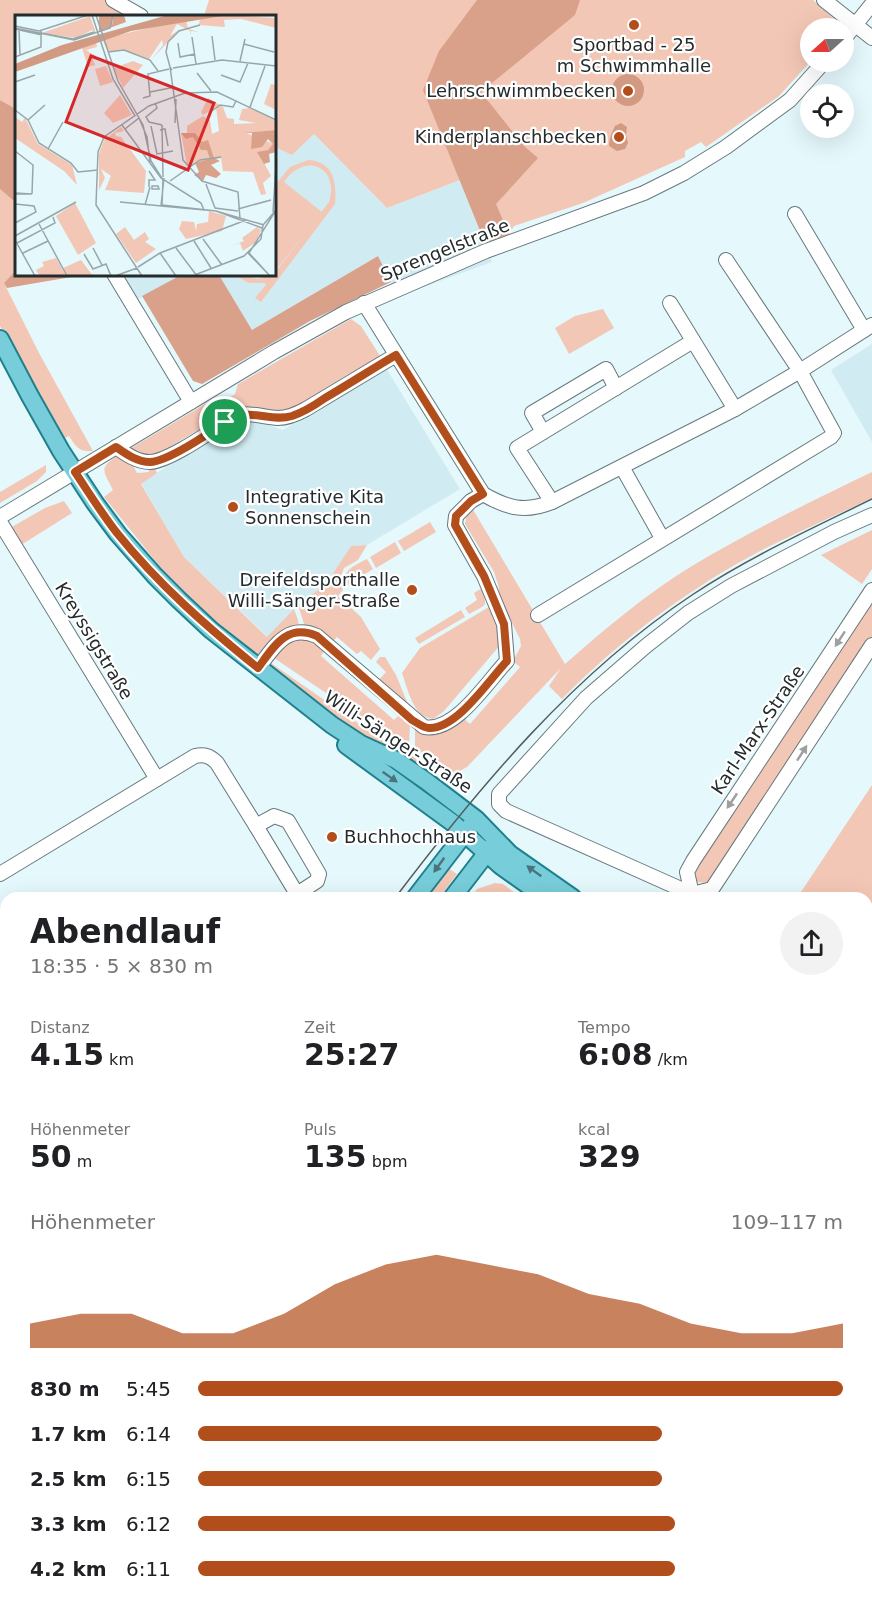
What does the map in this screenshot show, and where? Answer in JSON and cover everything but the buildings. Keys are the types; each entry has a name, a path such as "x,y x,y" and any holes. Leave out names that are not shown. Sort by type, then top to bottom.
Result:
{"main road":[{"name":"Willi-Sänger-Straße","path":"0,339 30,396 75,472 118,534 155,576 212,630 332,725 361,744 396,760 476,819 491,847"},
{"name":"Willi-Sänger-Straße","path":"298,699 326,729 351,749 422,799 465,833 491,847"},
{"path":"420,892 476,819"},
{"path":"457,892 491,847"},
{"path":"491,847 540,892"},
{"path":"491,847 510,854 564,892"}],"street":[{"path":"113,0 139,15"},
{"path":"824,0 872,38"},
{"path":"855,26 872,4"},
{"name":"Sprengelstraße","path":"0,520 116,447 315,328 364,303 486,251 645,193 684,173 726,147 789,100 815,72"},
{"path":"364,303 483,494 501,505 533,508 552,502 735,409 868,327 795,214"},
{"path":"538,615 831,437 834,433 800,371 726,260"},
{"path":"115,276 191,402"},
{"path":"670,303 735,409"},
{"path":"552,502 517,448 693,341"},
{"path":"116,447 131,457 143,461 164,459 233,417 255,413 279,418 306,410 396,355"},
{"path":"543,432 532,413 606,369 616,388"},
{"path":"622,467 662,538"},
{"name":"Willi-Sänger-Straße","path":"258,668 278,641 291,633 307,631 317,636 412,720 424,727 431,729 438,727 457,717 507,661 504,624 484,576 455,525 456,516 471,501 483,494"},
{"path":"681,892 506,811 499,804 499,794 586,698 688,613 732,586 834,532 872,515"},
{"name":"Kreyssigstraße","path":"0,520 157,779"},
{"name":"Karl-Marx-Straße","path":"690,892 687,872 693,861 872,590"},
{"path":"703,892 712,889 872,645"},
{"path":"0,874 195,756 203,754 211,756 223,771 296,892"},
{"path":"256,826 274,816 288,822 319,874 317,881 300,892"}],"shaded area":[{"path":"0,0 105,0 131,15 15,15 15,108 0,100"},
{"path":"209,0 813,0 833,18 800,18 801,72 779,96 706,147 701,142 685,151 685,157 583,203 514,226 509,234 485,243 460,180 387,208 314,134 292,155 276,147 278,112 276,112 276,15 204,15"},
{"path":"477,0 580,0 575,15 481,92 524,146 538,158 496,204 509,234 485,243 423,90 439,51"},
{"name":"Lehrschwimmbecken","path":"628,74 640,78 644,90 640,102 628,106 616,102 612,90 616,78"},
{"path":"0,100 15,108 15,202 0,189"},
{"name":"Kinderplanschbecken","path":"621,123 627,127 628,143 625,149 617,151 609,146 609,143 615,126"},
{"path":"314,134 387,208 460,180 492,262 393,298 391,282 378,256 252,330 220,276 276,276 276,147 292,155"},
{"path":"308,160 316,161 323,164 332,174 335,204 261,302 255,298 266,285 265,283 248,283 237,276 258,279 276,276 276,271 305,234 276,270 276,184 290,167","holes":["310,165 318,167 330,180 329,202 322,212 284,182 301,167"]},
{"path":"0,189 15,202 15,271 4,283 39,353 93,451 81,450 69,436 65,438 47,406 31,384 0,326"},
{"path":"378,256 391,282 310,321 202,384 193,381 142,296 179,276 220,276 252,330"},
{"path":"15,271 15,276 77,276 7,288 4,283"},
{"path":"115,276 179,276 131,303"},
{"path":"603,309 614,328 569,354 555,328 575,316"},
{"path":"351,319 361,326 382,359 357,375 350,373 308,399 306,406 293,412 218,418 171,446 170,452 151,459 128,450 215,398 230,397 235,394 238,384"},
{"path":"872,344 872,442 831,370"},
{"path":"386,368 460,489 367,545 351,546 326,584 298,605 268,637 184,557 141,483 245,417 283,430"},
{"path":"119,455 131,462 137,473 149,472 148,466 153,464 157,473 141,484 184,557 267,637 294,609 299,628 261,654 253,655 225,633 171,582 104,497 113,490 105,474 105,467"},
{"path":"46,465 46,472 37,481 0,503 0,492"},
{"path":"872,472 872,498 768,547 685,596 634,634 562,699 549,686 561,668 467,767 449,774 415,747 415,727 429,733 441,733 452,728 463,718 470,724 520,667 513,661 521,646 520,639 500,598 494,572 465,524 467,513 472,508 565,664 642,600 692,566 804,505"},
{"path":"64,501 72,513 21,545 10,528 45,508"},
{"path":"430,522 436,532 404,551 398,541"},
{"path":"872,530 872,569 862,584 821,555"},
{"path":"395,542 401,553 376,568 370,557"},
{"path":"367,545 358,560 344,568 340,579 343,590 338,596 361,617 380,649 371,660 361,651 357,654 337,637 332,642 305,627 298,605 326,584 351,546"},
{"path":"367,559 373,569 346,586 347,572"},
{"path":"484,587 485,604 469,614 465,608 477,600 474,593"},
{"path":"872,599 872,638 713,879 709,883 697,882 693,872"},
{"path":"489,607 501,630 501,644 444,711 433,719 426,717 412,702 402,673 420,648"},
{"path":"461,610 465,617 419,644 415,638"},
{"path":"306,637 326,649 321,656 394,720 400,714 410,723 409,746 406,747 274,658 284,643"},
{"path":"380,657 385,657 396,675 410,709 378,681 386,672 376,662"},
{"path":"271,663 395,749 414,756 421,767 377,748 271,670"},
{"path":"872,785 872,892 801,892"},
{"path":"445,866 457,874 444,892 426,892"},
{"path":"495,883 503,884 514,892 475,892"}],"tram line":[{"path":"400,892 495,774 568,696 607,660 649,626 714,581 780,544 872,499"}],"place":[{"name":"Sportbad - 25 m Schwimmhalle","path":"634,25"},
{"name":"Lehrschwimmbecken","path":"628,91"},
{"name":"Kinderplanschbecken","path":"619,137"},
{"name":"Integrative Kita Sonnenschein","path":"233,507"},
{"name":"Dreifeldsporthalle Willi-Sänger-Straße","path":"412,590"},
{"name":"Buchhochhaus","path":"332,837"}],"route":[{"path":"396,355 483,494 471,501 456,516 455,525 484,576 504,624 507,661 457,717 431,729 424,727 412,720 317,636 307,631 291,633 278,641 258,668 212,630 155,576 118,534 75,472 116,447 131,457 143,461 164,459 225,422 243,414 255,413 279,418 292,416 335,393 396,355"}]}
